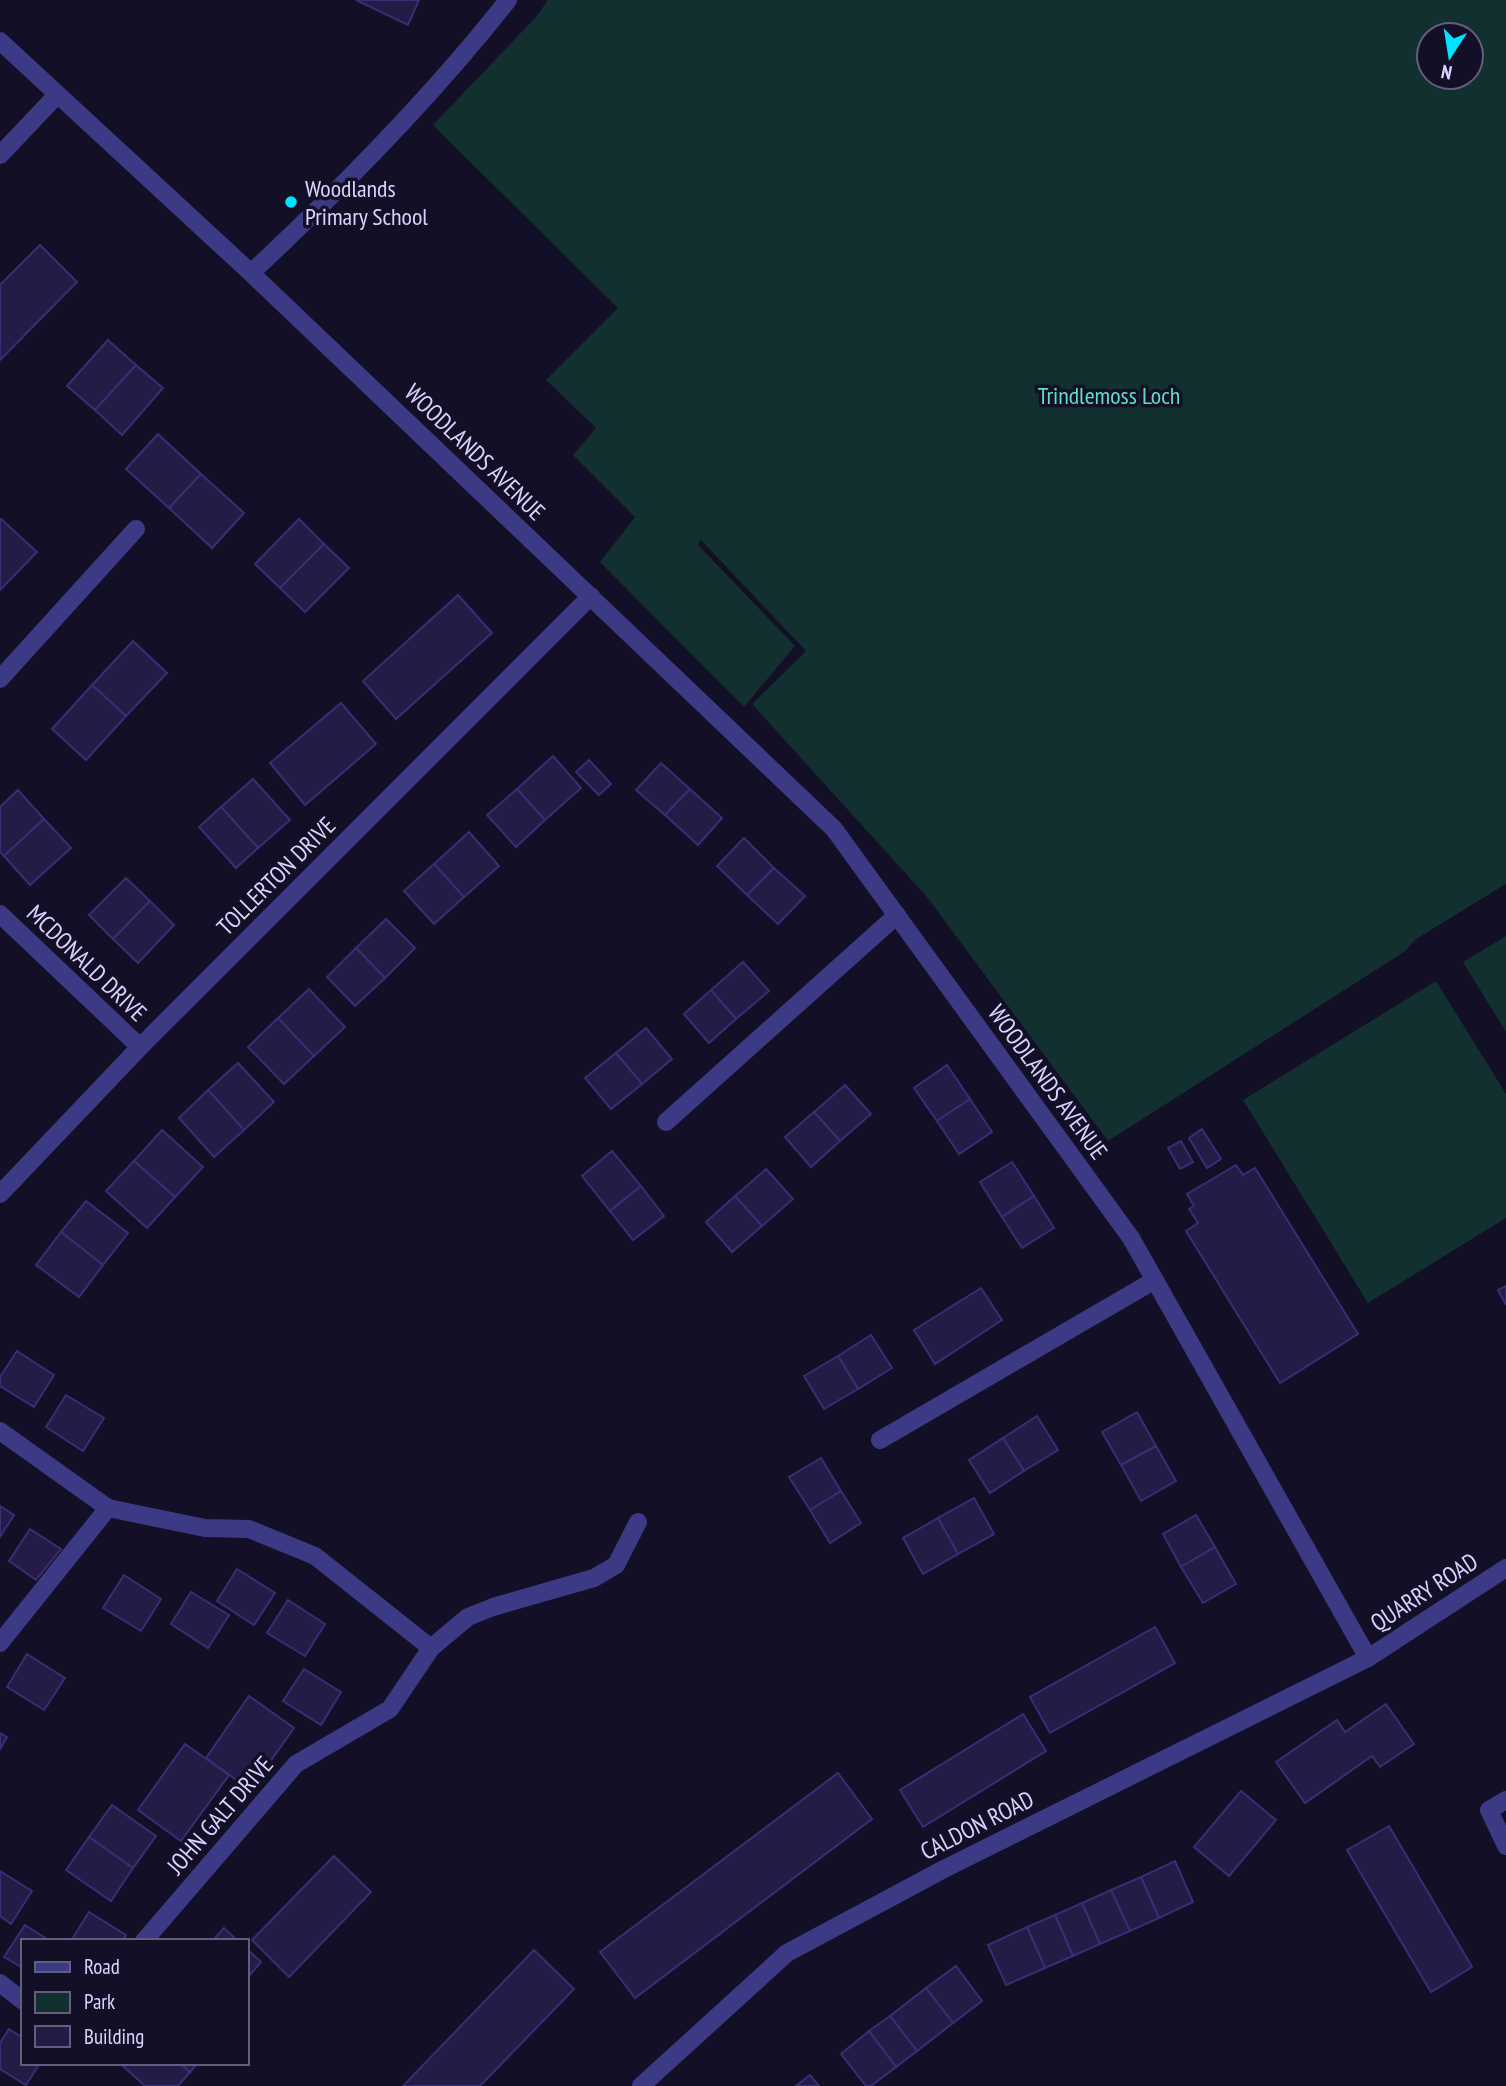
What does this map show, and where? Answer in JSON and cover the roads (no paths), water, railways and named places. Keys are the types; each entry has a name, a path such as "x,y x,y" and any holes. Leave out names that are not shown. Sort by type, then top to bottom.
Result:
{"street":[{"path":"251,273 327,202 477,40 508,0"},
{"name":"WOODLANDS AVENUE","path":"0,41 251,273 834,829 1131,1238 1368,1658"},
{"path":"0,155 57,95"},
{"path":"0,679 136,529"},
{"name":"TOLLERTON DRIVE","path":"0,1194 140,1047 591,596"},
{"name":"MCDONALD DRIVE","path":"0,914 140,1047"},
{"path":"666,1122 897,915"},
{"path":"880,1440 1155,1280"},
{"path":"0,1431 108,1508 205,1528 249,1529 315,1556 431,1648"},
{"path":"0,1643 108,1508"},
{"name":"JOHN GALT DRIVE","path":"146,1939 296,1765 390,1709 431,1648 468,1617 594,1578 616,1565 638,1522"},
{"name":"QUARRY ROAD","path":"1368,1658 1506,1568"},
{"name":"CALDON ROAD","path":"640,2086 787,1954 944,1869 1368,1658"},
{"path":"1506,1800 1489,1810 1506,1846"},
{"path":"0,1983 21,1999"}],"place":[{"name":"Woodlands Primary School","path":"291,202"}],"park label":[{"name":"Trindlemoss Loch","path":"1109,395"}]}
